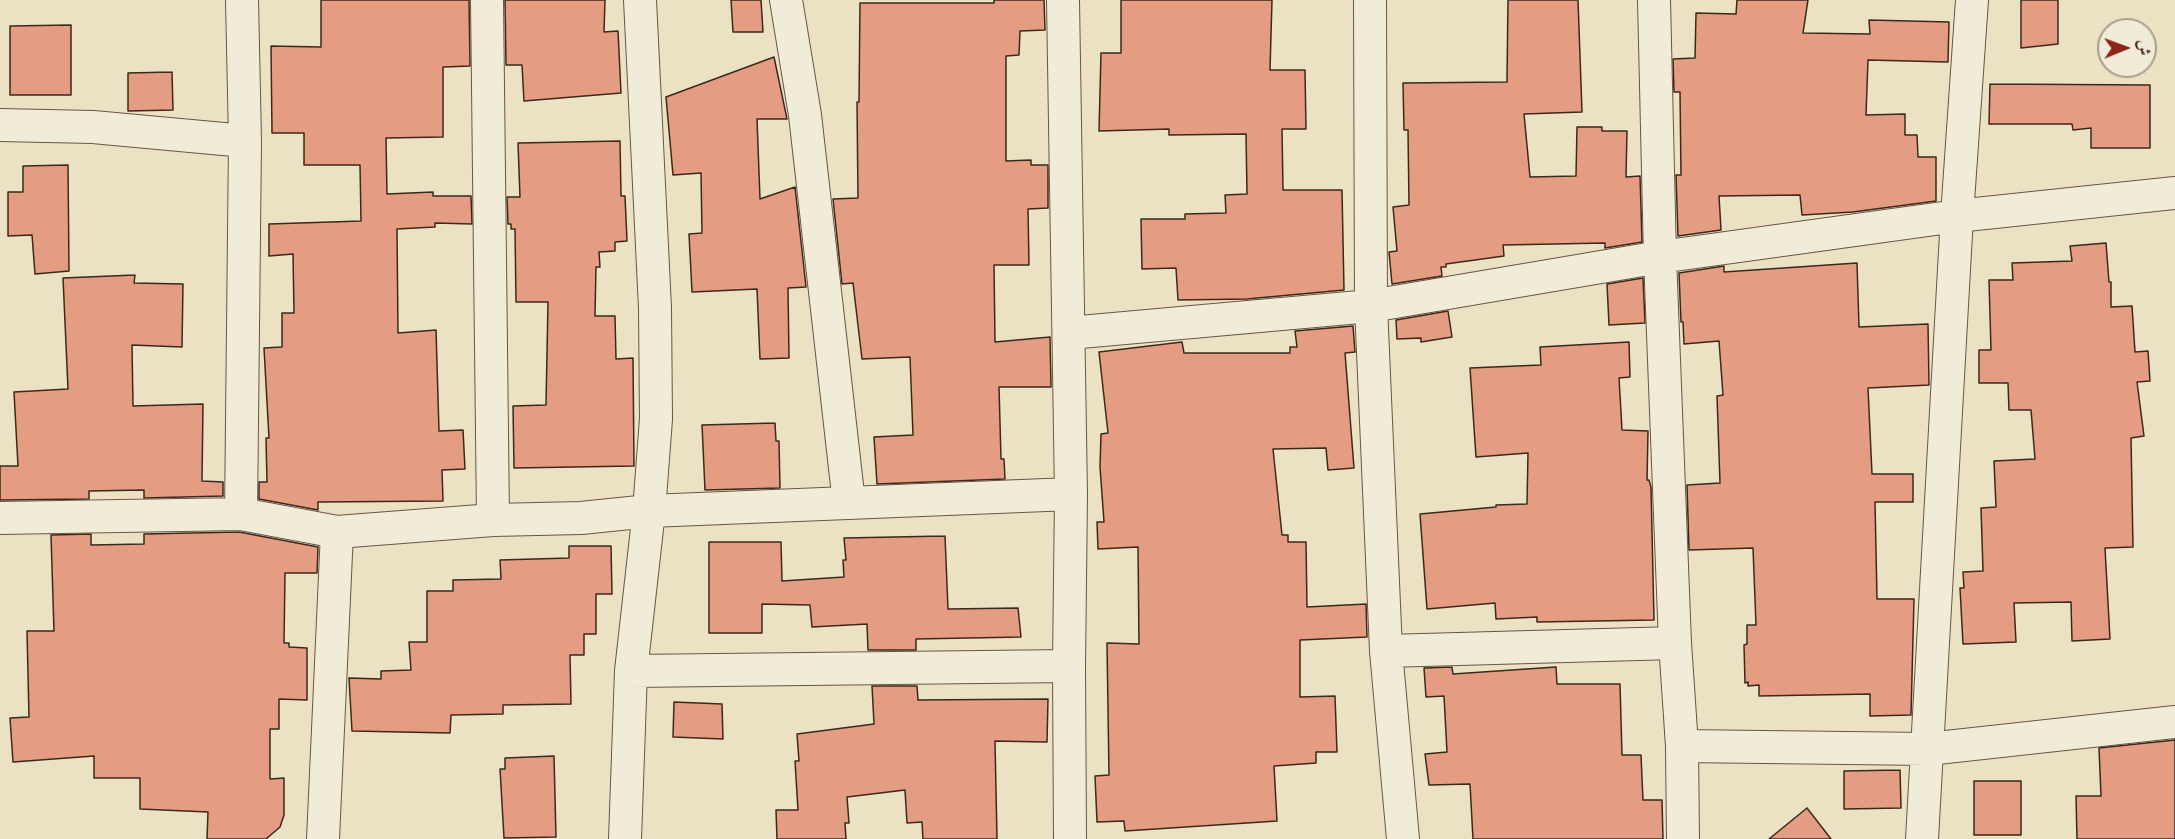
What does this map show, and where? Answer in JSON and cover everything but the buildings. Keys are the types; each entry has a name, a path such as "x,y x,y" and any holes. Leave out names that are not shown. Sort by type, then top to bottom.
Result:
{"street":[{"path":"241,514 245,141 242,0"},
{"path":"487,0 493,520"},
{"path":"625,839 631,671 650,511 656,419 655,308 640,0"},
{"path":"786,0 805,116 849,504"},
{"path":"1063,0 1071,494 1070,839"},
{"path":"1370,0 1371,306 1386,651 1403,839"},
{"path":"1654,0 1660,257 1675,643 1682,746 1683,839"},
{"path":"1922,839 1956,216 1972,0"},
{"path":"0,125 93,127 245,141"},
{"path":"1069,333 1371,306 1660,257 1956,216 2175,193"},
{"path":"0,518 241,514 337,532 493,520 581,518 650,511 1071,494"},
{"path":"323,839 337,532"},
{"path":"1386,651 1675,643"},
{"path":"631,671 1069,666"},
{"path":"1682,746 1928,748 2175,722"}]}
